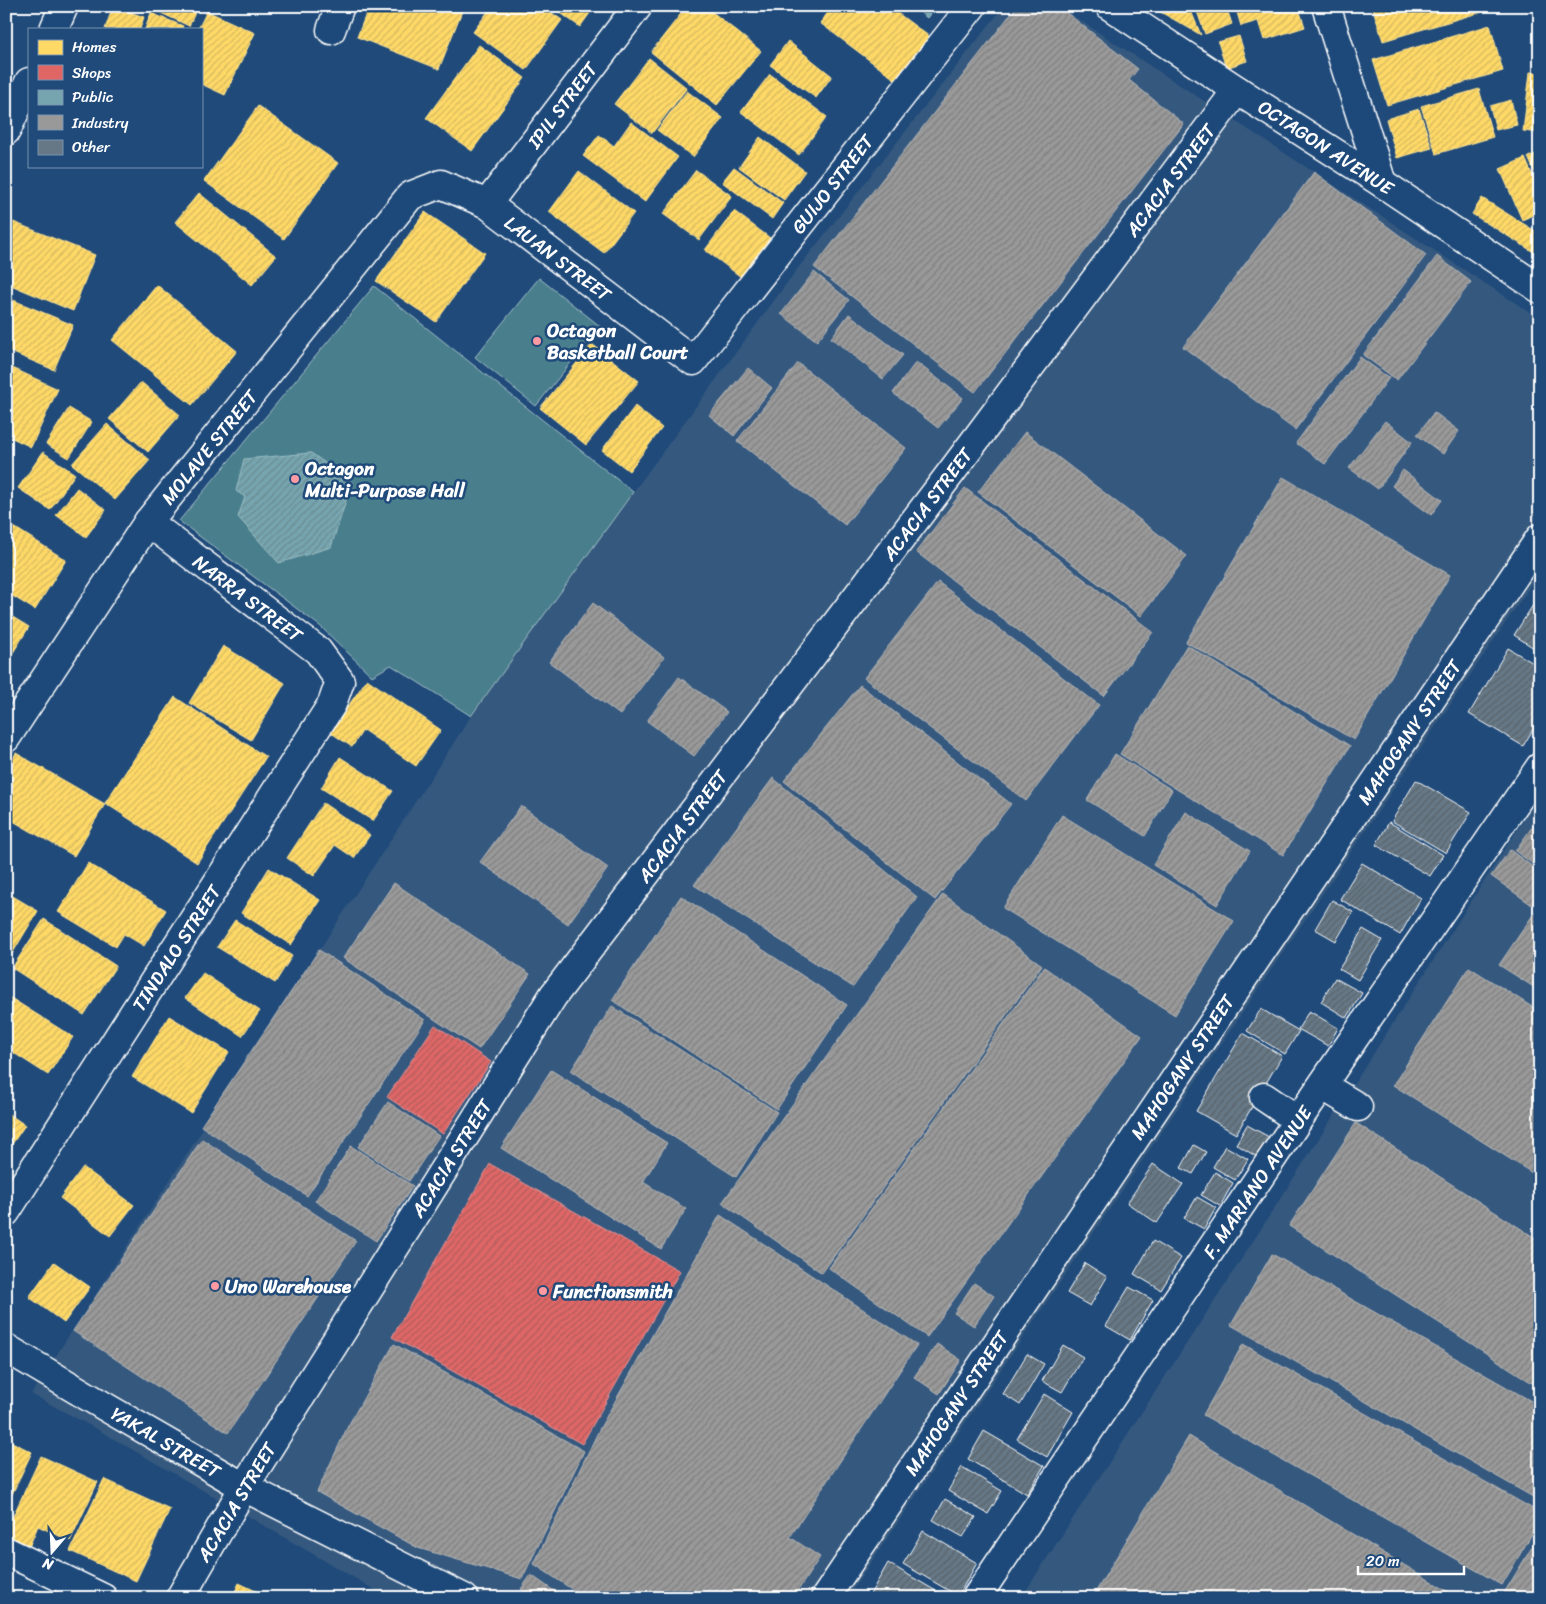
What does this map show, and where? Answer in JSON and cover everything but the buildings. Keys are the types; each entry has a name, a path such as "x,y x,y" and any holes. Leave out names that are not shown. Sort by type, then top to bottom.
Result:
{"street":[{"path":"54,28 64,6"},
{"name":"IPIL STREET","path":"487,204 638,6"},
{"name":"GUIJO STREET","path":"692,361 972,6"},
{"name":"OCTAGON AVENUE","path":"1110,6 1237,90 1382,182 1540,289"},
{"path":"1326,6 1382,182"},
{"path":"6,131 28,84"},
{"name":"ACACIA STREET","path":"180,1598 244,1487 553,996 950,474 1237,90"},
{"name":"LAUAN STREET","path":"441,184 487,204 692,361"},
{"name":"MOLAVE STREET","path":"6,738 148,522 410,196 441,184"},
{"name":"NARRA STREET","path":"148,522 318,651 340,681"},
{"name":"MAHOGANY STREET","path":"825,1598 1540,538"},
{"name":"TINDALO STREET","path":"6,1212 332,704 340,681"},
{"name":"F. MARIANO AVENUE","path":"976,1598 1298,1120 1540,767"},
{"path":"1322,1086 1358,1107"},
{"path":"1264,1097 1298,1120"},
{"name":"YAKAL STREET","path":"6,1348 244,1487 464,1598"},
{"path":"6,1551 103,1598"}],"shaded area":[{"path":"1004,6 1058,6 1540,319 1540,572 847,1598 389,1598 100,1431 31,1394 471,716 795,272"},
{"path":"1540,794 1540,1598 1021,1598 1255,1238"}],"green space":[{"name":"Octagon Basketball Court","path":"539,278 600,326 536,406 475,357"},
{"path":"374,286 633,492 471,716 391,665 372,676 320,626 179,521"}],"place":[{"name":"Octagon Basketball Court","path":"537,341"},
{"name":"Octagon Multi-Purpose Hall","path":"295,479"},
{"name":"Uno Warehouse","path":"215,1286"},
{"name":"Functionsmith","path":"543,1291"}]}
